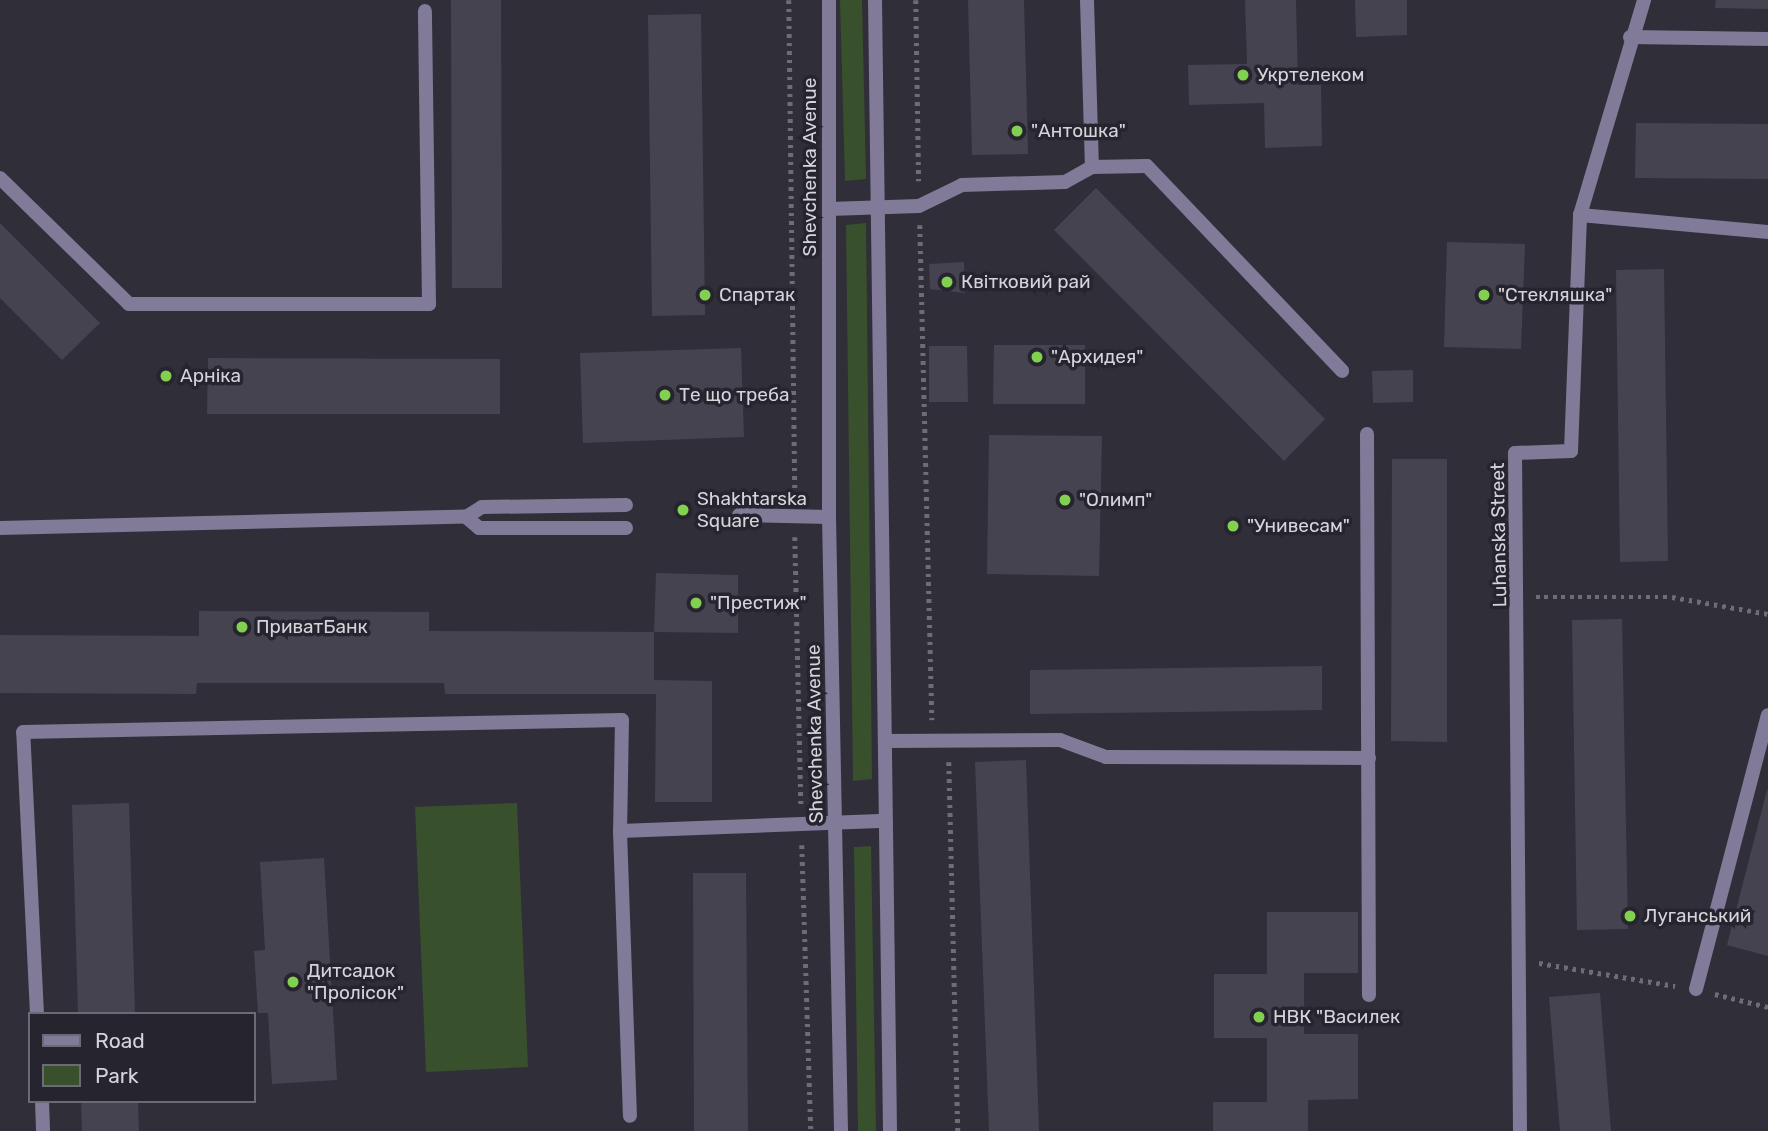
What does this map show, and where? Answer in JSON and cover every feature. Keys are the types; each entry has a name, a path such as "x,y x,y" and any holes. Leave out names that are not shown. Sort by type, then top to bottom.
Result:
{"street":[{"name":"Shevchenka Avenue","path":"829,0 829,517 841,1131"},
{"path":"876,0 890,1131"},
{"path":"1087,0 1093,167"},
{"name":"Luhanska Street","path":"1520,1131 1514,959 1520,597 1515,453 1571,451 1580,215 1630,37 1644,0"},
{"path":"0,178 129,304 429,304 425,11"},
{"path":"1630,37 1768,39"},
{"path":"829,209 919,206 962,185 1065,182 1093,167 1147,166 1342,370"},
{"path":"1580,215 1768,232"},
{"path":"1367,434 1369,995"},
{"path":"0,528 466,517 482,507 626,505"},
{"path":"739,515 829,517"},
{"path":"466,517 479,528 626,528"},
{"path":"1696,989 1768,716"},
{"path":"37,1012 23,732 622,720 620,831 630,1116"},
{"path":"885,741 933,736 1060,740 1106,757 1369,758"},
{"path":"620,831 886,821"},
{"path":"41,1103 43,1131"}],"path":[{"path":"789,0 795,518 811,1131"},
{"path":"916,0 933,736 951,765 958,1131"},
{"path":"1520,597 1672,597 1768,614"},
{"path":"1514,959 1696,989 1768,1007"}],"green space":[{"path":"840,0 862,0 866,179 845,181"},
{"path":"866,223 872,779 853,781 846,225"},
{"path":"517,803 528,1067 426,1072 415,807"},
{"path":"871,846 876,1131 858,1131 854,847"}],"building":[{"path":"451,0 501,0 502,288 452,288"},
{"path":"968,0 1024,0 1028,154 972,155"},
{"name":"Укртелеком","path":"1245,0 1296,0 1298,85 1321,85 1322,146 1265,148 1264,103 1189,105 1188,65 1247,64"},
{"name":"Укртелеком","path":"1355,0 1407,0 1407,35 1356,37"},
{"path":"1716,0 1768,0 1768,9 1715,8"},
{"path":"701,14 705,315 652,316 648,15"},
{"path":"1636,123 1768,124 1768,179 1635,178"},
{"path":"1096,188 1325,419 1284,461 1054,230"},
{"path":"0,223 100,323 62,360 0,298"},
{"name":"\"Стекляшка\"","path":"1447,242 1525,244 1521,349 1444,347"},
{"name":"Квітковий рай","path":"964,262 965,293 930,289 929,264"},
{"path":"1664,269 1668,561 1620,562 1616,270"},
{"path":"994,345 1085,345 1085,404 993,404"},
{"path":"929,346 967,346 968,402 929,402"},
{"path":"741,348 744,437 583,443 580,353"},
{"path":"208,358 500,359 500,414 207,414"},
{"path":"1413,370 1413,402 1373,403 1372,371"},
{"path":"989,435 1102,436 1099,576 987,574"},
{"path":"1392,459 1447,459 1447,742 1391,741"},
{"name":"\"Престиж\"","path":"656,573 738,575 738,633 654,632"},
{"path":"199,611 429,612 429,631 654,632 654,680 712,681 712,802 655,802 656,694 445,694 444,683 197,683 196,694 0,693 0,635 199,636"},
{"path":"1622,619 1628,929 1577,930 1572,620"},
{"path":"1322,666 1322,710 1030,714 1030,670"},
{"path":"1026,760 1039,1131 989,1131 975,762"},
{"path":"1768,790 1768,956 1727,945"},
{"path":"129,803 135,1012 78,1012 72,805"},
{"name":"Дитсадок \"Пролісок\"","path":"324,858 337,1080 272,1084 268,1013 258,1013 254,951 265,950 260,862"},
{"path":"693,873 746,873 748,1131 694,1131"},
{"path":"1267,912 1358,912 1358,973 1304,973 1304,1034 1358,1034 1358,1099 1308,1100 1308,1131 1213,1131 1213,1102 1267,1102 1267,1038 1214,1038 1214,974 1267,974"},
{"path":"1600,993 1611,1131 1560,1131 1549,997"},
{"path":"81,1103 138,1103 139,1131 82,1131"}],"place":[{"name":"Укртелеком","path":"1243,75"},
{"name":"\"Антошка\"","path":"1017,131"},
{"name":"Квітковий рай","path":"947,282"},
{"name":"Спартак","path":"705,295"},
{"name":"\"Стекляшка\"","path":"1484,295"},
{"name":"\"Архидея\"","path":"1037,357"},
{"name":"Арніка","path":"166,376"},
{"name":"Те що треба","path":"665,395"},
{"name":"\"Олимп\"","path":"1065,500"},
{"name":"Shakhtarska Square","path":"683,510"},
{"name":"\"Унивесам\"","path":"1233,526"},
{"name":"\"Престиж\"","path":"696,603"},
{"name":"ПриватБанк","path":"242,627"},
{"name":"Луганський","path":"1630,916"},
{"name":"Дитсадок \"Пролісок\"","path":"293,982"},
{"name":"НВК \"Василек","path":"1259,1017"}]}
